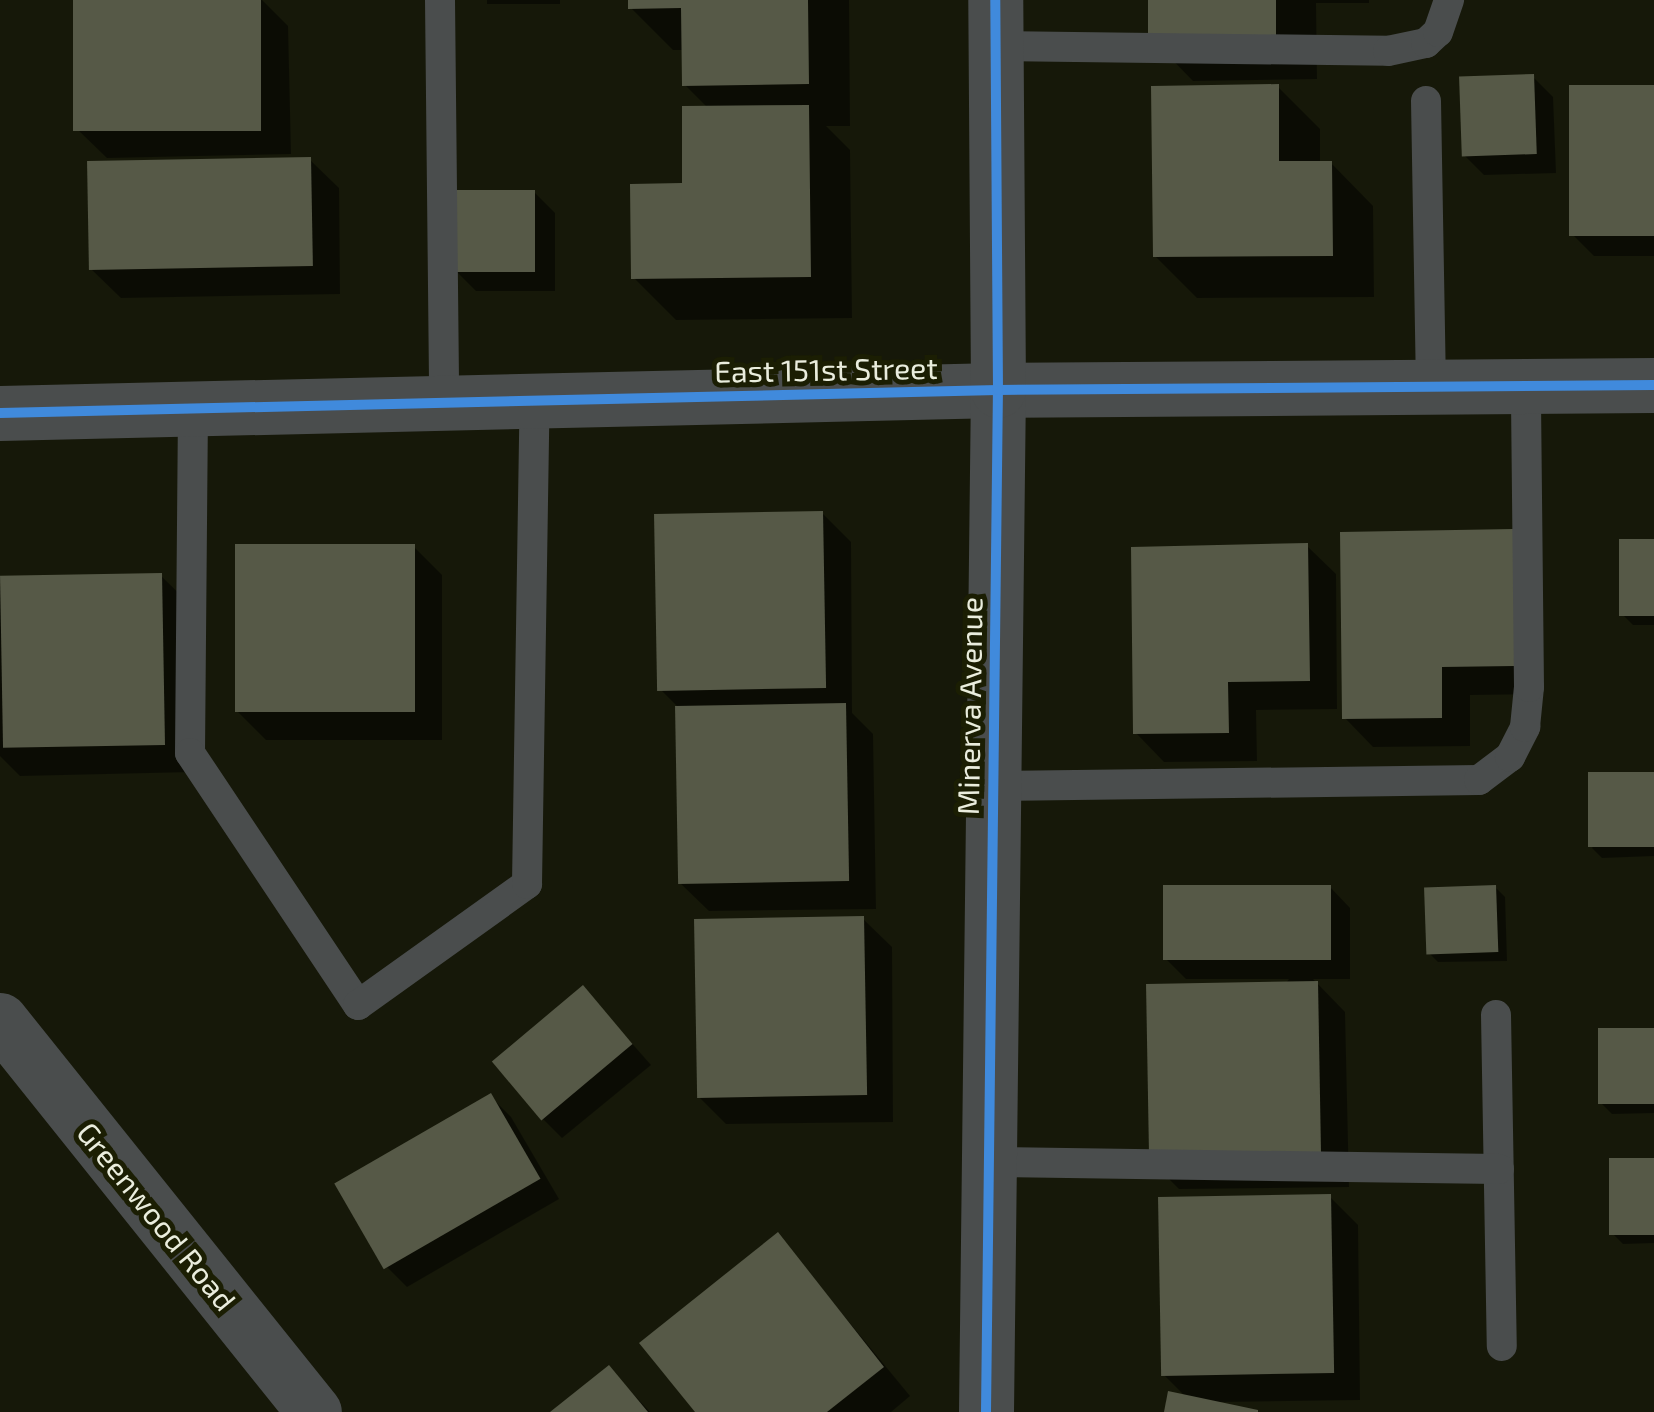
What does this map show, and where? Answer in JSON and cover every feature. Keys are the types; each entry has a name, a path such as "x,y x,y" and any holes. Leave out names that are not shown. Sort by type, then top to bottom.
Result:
{"street":[{"name":"Minerva Avenue","path":"986,1412 998,390 995,23"},
{"name":"East 151st Street","path":"0,413 998,390 1654,385"},
{"name":"Greenwood Road","path":"0,1020 314,1412"}],"lane":[{"path":"440,0 444,402"},
{"path":"995,23 1388,51 1426,43 1438,32 1449,0"},
{"path":"1426,101 1431,387"},
{"path":"994,786 1478,780 1510,758 1525,728 1529,687 1526,386"},
{"path":"193,409 190,753 358,1006 527,884 536,400"},
{"path":"1496,1015 1502,1346"},
{"path":"989,1162 1498,1169"}],"building":[{"path":"73,0 261,0 261,131 73,131"},
{"path":"628,0 808,0 809,84 682,86 681,8 628,9"},
{"path":"1148,0 1276,0 1276,39 1148,39"},
{"path":"1534,74 1537,154 1462,157 1459,77"},
{"path":"1279,84 1279,161 1332,161 1333,256 1153,257 1151,86"},
{"path":"1569,85 1654,85 1654,236 1569,236"},
{"path":"809,105 811,277 631,279 630,184 682,183 682,106"},
{"path":"311,157 313,266 89,270 87,161"},
{"path":"454,190 535,190 535,272 454,272"},
{"path":"823,511 826,688 657,691 654,514"},
{"path":"1513,529 1515,666 1442,667 1442,718 1342,719 1340,532"},
{"path":"1619,539 1654,539 1654,616 1619,616"},
{"path":"1308,543 1310,681 1228,682 1229,733 1133,734 1131,547"},
{"path":"235,544 415,544 415,712 235,712"},
{"path":"162,573 165,745 3,748 0,576"},
{"path":"846,703 849,881 678,884 675,706"},
{"path":"1588,772 1654,772 1654,847 1588,847"},
{"path":"1163,885 1331,885 1331,960 1163,960"},
{"path":"1496,885 1498,952 1426,954 1424,888"},
{"path":"864,916 867,1095 697,1098 694,919"},
{"path":"1318,981 1321,1159 1149,1162 1146,984"},
{"path":"583,985 632,1044 541,1120 492,1061"},
{"path":"1598,1028 1654,1028 1654,1104 1598,1104"},
{"path":"491,1093 540,1179 384,1269 334,1184"},
{"path":"1609,1158 1654,1158 1654,1235 1609,1235"},
{"path":"1331,1194 1334,1373 1161,1376 1158,1197"},
{"path":"778,1232 884,1367 827,1412 695,1412 639,1343"},
{"path":"609,1365 648,1412 550,1412"},
{"path":"1168,1391 1258,1410 1258,1412 1164,1412"}],"cycle path":[{"path":"986,1412 998,390 995,0"},
{"path":"0,413 998,390 1654,385"}]}
